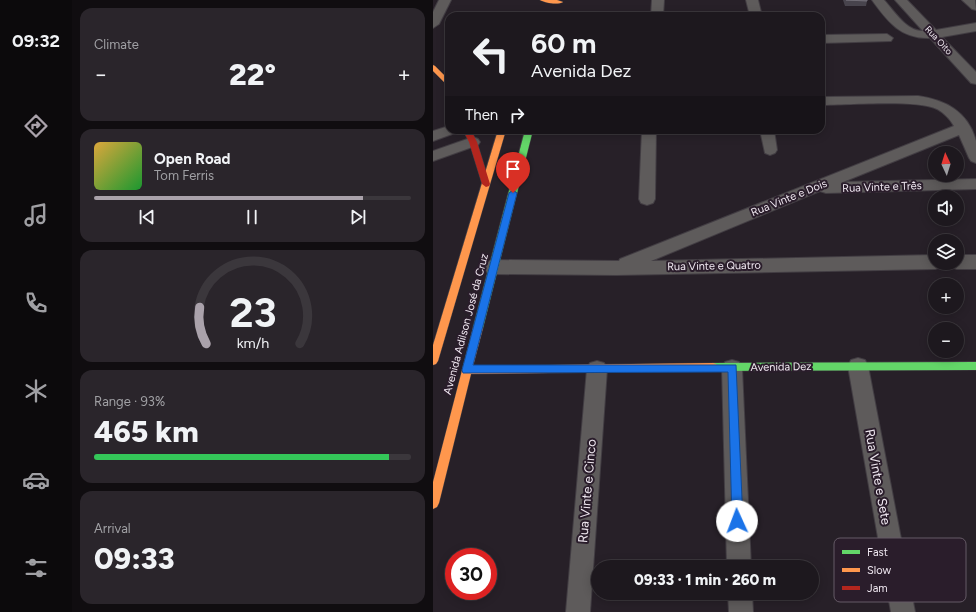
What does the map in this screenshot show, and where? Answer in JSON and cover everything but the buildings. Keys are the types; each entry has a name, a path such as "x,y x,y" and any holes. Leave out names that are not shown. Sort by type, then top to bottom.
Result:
{"main road":[{"path":"539,11 542,0 560,4"},
{"path":"433,67 445,80"},
{"path":"508,134 523,152"},
{"name":"Avenida Adilson José da Cruz","path":"433,361 486,184 508,134"},
{"name":"Avenida Adilson José da Cruz","path":"433,503 493,267 503,220 528,134"},
{"path":"470,136 486,184"},
{"path":"476,220 486,220"},
{"name":"Avenida Dez","path":"467,370 976,366"}],"street":[{"path":"433,24 445,0"},
{"path":"657,12 658,0"},
{"path":"878,0 905,30 914,34 934,34 976,27"},
{"name":"Rua Oito","path":"901,0 976,80"},
{"path":"968,0 976,7"},
{"path":"754,1 755,12"},
{"path":"825,39 887,38"},
{"path":"825,101 932,101 945,106 954,114 976,158"},
{"name":"Rua Vinte e Dois","path":"616,268 962,128"},
{"path":"433,136 445,132"},
{"path":"647,199 649,134"},
{"path":"768,134 770,150"},
{"path":"433,156 470,136"},
{"name":"Rua Vinte e Três","path":"813,189 976,184"},
{"name":"Rua Vinte e Quatro","path":"493,267 616,268 928,262"},
{"path":"964,262 976,262"},
{"name":"Rua Vinte e Sete","path":"858,366 889,538"},
{"path":"732,368 739,560"},
{"name":"Rua Vinte e Cinco","path":"578,612 597,369"},
{"path":"740,600 741,612"},
{"name":"Rua Vinte e Sete","path":"901,602 903,612"}],"traffic: fast":[{"path":"478,328 528,134"},
{"path":"713,367 976,366"}],"traffic: slow":[{"path":"543,0 560,2"},
{"path":"433,67 445,80"},
{"path":"433,361 501,134"},
{"path":"433,503 478,328"},
{"path":"467,370 713,367"}],"traffic: jam":[{"path":"469,134 473,142 486,184"}],"route":[{"path":"513,193 467,370 732,368 737,521"}]}
